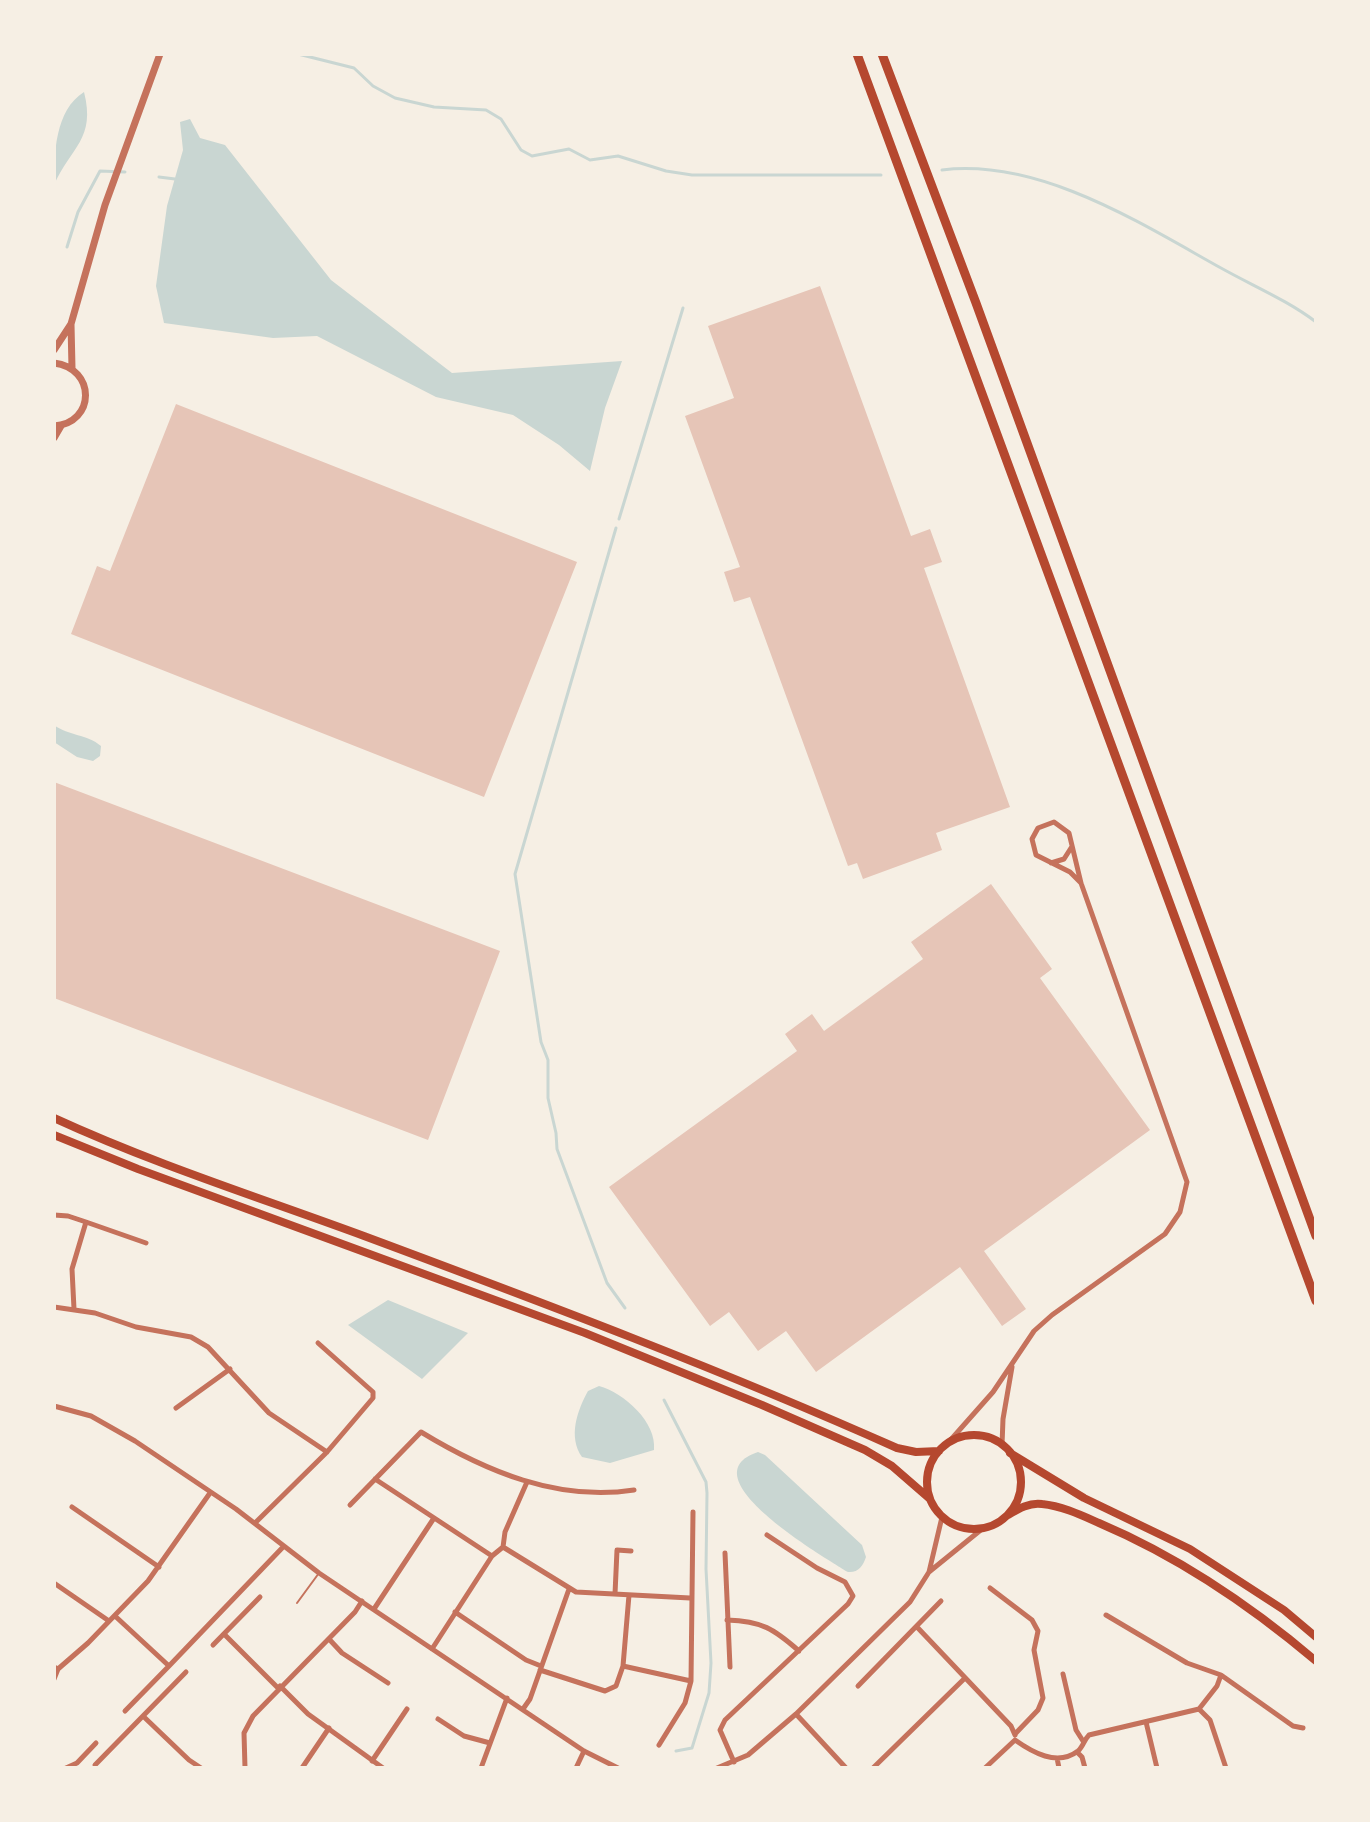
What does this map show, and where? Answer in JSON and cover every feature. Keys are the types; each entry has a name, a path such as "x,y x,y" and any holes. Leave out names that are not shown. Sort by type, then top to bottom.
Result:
{"highway":[{"path":"857,54 1316,1301"},
{"path":"882,54 976,303 1316,1236"},
{"path":"54,1118 168,1164 582,1317 771,1392 897,1448 916,1452 939,1451"},
{"path":"54,1135 138,1169 585,1333 762,1405 865,1450 892,1466 930,1499 942,1516 954,1525 968,1529 982,1529 996,1524 1024,1507 1041,1503 1067,1509 1126,1534 1182,1563 1274,1626 1316,1661"},
{"path":"930,1499 927,1474 939,1451 960,1437 975,1435 989,1438 1084,1498 1190,1549 1284,1610 1316,1637"},
{"path":"1008,1515 1016,1503 1020,1490 1020,1476 1010,1453"}],"street":[{"path":"54,350 71,324 117,171 160,54"},
{"path":"71,324 72,369"},
{"path":"54,363 72,369 85,386 85,403 76,418 58,426 54,438"},
{"path":"947,1444 993,1392 1034,1331 1052,1315 1165,1234 1180,1212 1187,1182 1082,883 1070,833 1061,825 1048,823 1038,828 1032,839 1033,850 1041,860 1070,872 1082,883"},
{"path":"1052,863 1064,859 1072,846"},
{"path":"54,1215 68,1216 146,1243"},
{"path":"74,1309 72,1269 75,1252 87,1222"},
{"path":"54,1307 74,1309 136,1326 191,1337 208,1347 269,1413 327,1452"},
{"path":"255,1523 327,1452 373,1398 373,1392 318,1343"},
{"path":"1002,1445 1003,1419 1012,1365"},
{"path":"176,1408 230,1369"},
{"path":"54,1406 91,1416 135,1442 255,1523 319,1573 584,1751 618,1768"},
{"path":"350,1505 421,1432 489,1470 527,1482 583,1493 634,1490"},
{"path":"375,1479 492,1556"},
{"path":"432,1648 492,1556 503,1547 505,1532 527,1482"},
{"path":"54,1679 56,1668 110,1621 159,1567 210,1493"},
{"path":"72,1507 159,1567"},
{"path":"659,1746 686,1703 691,1681 693,1606 690,1598 693,1512"},
{"path":"929,1572 942,1516"},
{"path":"374,1609 434,1518"},
{"path":"717,1768 748,1755 795,1714 910,1602 929,1572 982,1529"},
{"path":"734,1762 720,1730 725,1720 848,1604 853,1596 845,1582 817,1568 767,1535"},
{"path":"125,1711 284,1546"},
{"path":"503,1547 569,1589 690,1598"},
{"path":"615,1594 617,1550 631,1551"},
{"path":"725,1553 730,1667"},
{"path":"54,1583 110,1621"},
{"path":"985,1768 1038,1710 1043,1698 1034,1650 1038,1631 1032,1620 990,1588"},
{"path":"523,1709 530,1699 569,1589"},
{"path":"455,1612 541,1668 605,1691 616,1686 623,1666 629,1595"},
{"path":"213,1645 260,1597"},
{"path":"858,1686 941,1600"},
{"path":"245,1768 244,1733 246,1725 279,1687 355,1612 362,1601"},
{"path":"1106,1615 1187,1663 1221,1676 1293,1726 1303,1728"},
{"path":"115,1616 169,1666"},
{"path":"728,1620 750,1620 774,1629 799,1651"},
{"path":"917,1627 965,1678 1015,1737 1038,1755 1057,1758 1077,1752 1089,1735 1199,1709 1213,1692 1221,1676"},
{"path":"224,1635 308,1714 383,1768"},
{"path":"329,1639 342,1653 388,1683"},
{"path":"623,1666 691,1681"},
{"path":"95,1765 186,1672"},
{"path":"1063,1674 1076,1730 1083,1741"},
{"path":"873,1768 965,1678"},
{"path":"481,1768 507,1698"},
{"path":"372,1761 407,1709"},
{"path":"1199,1709 1210,1720 1226,1768"},
{"path":"795,1714 846,1768"},
{"path":"144,1717 189,1760 201,1768"},
{"path":"438,1719 464,1736 490,1743"},
{"path":"1146,1722 1157,1768"},
{"path":"302,1768 329,1728"},
{"path":"66,1768 77,1763 96,1743"},
{"path":"576,1768 584,1751"},
{"path":"1077,1752 1085,1768"},
{"path":"1057,1758 1059,1768"}],"lane":[{"path":"297,1603 319,1573"}],"shaded area":[{"path":"84,92 87,121 84,132 54,185 56,147 62,121 74,100"},
{"path":"190,119 200,138 225,145 331,280 452,373 622,361 605,408 590,471 559,445 513,415 436,397 317,336 273,338 164,323 156,286 167,206 183,150 180,122"},
{"path":"54,725 96,742 101,746 100,756 93,761 77,757 54,742"},
{"path":"388,1300 468,1333 422,1379 348,1325"},
{"path":"599,1386 619,1395 645,1419 654,1439 654,1450 610,1463 582,1457 575,1441 578,1415 588,1391"},
{"path":"758,1452 765,1455 862,1545 866,1557 860,1568 848,1572 790,1534 748,1497 738,1479 740,1463"}],"building":[{"path":"820,286 911,536 930,529 942,562 924,568 1010,807 936,833 942,850 863,879 857,863 848,866 750,597 734,602 724,572 740,567 685,416 734,398 708,326"},
{"path":"176,404 577,562 484,797 71,634 97,566 110,571"},
{"path":"54,782 500,951 428,1140 54,998"},
{"path":"991,884 1052,969 1040,978 1150,1130 984,1251 1026,1309 1002,1326 960,1267 816,1372 786,1331 758,1351 729,1312 710,1326 609,1187 797,1051 785,1034 812,1014 824,1031 923,959 911,942"}],"waterway":[{"path":"298,54 354,68 373,86 395,98 434,107 486,110 501,119 521,150 532,156 569,149 590,160 618,156 666,171 692,175 881,175"},
{"path":"942,170 979,169 1015,174 1052,184 1088,198 1157,232 1282,300 1316,322"},
{"path":"67,247 78,212 100,171 125,172"},
{"path":"159,177 175,179"},
{"path":"619,519 683,308"},
{"path":"616,528 515,874 541,1042 548,1060 548,1098 557,1149 607,1283 625,1308"},
{"path":"664,1400 706,1482 707,1493 706,1569 711,1663 709,1693 692,1748 676,1751"}]}
